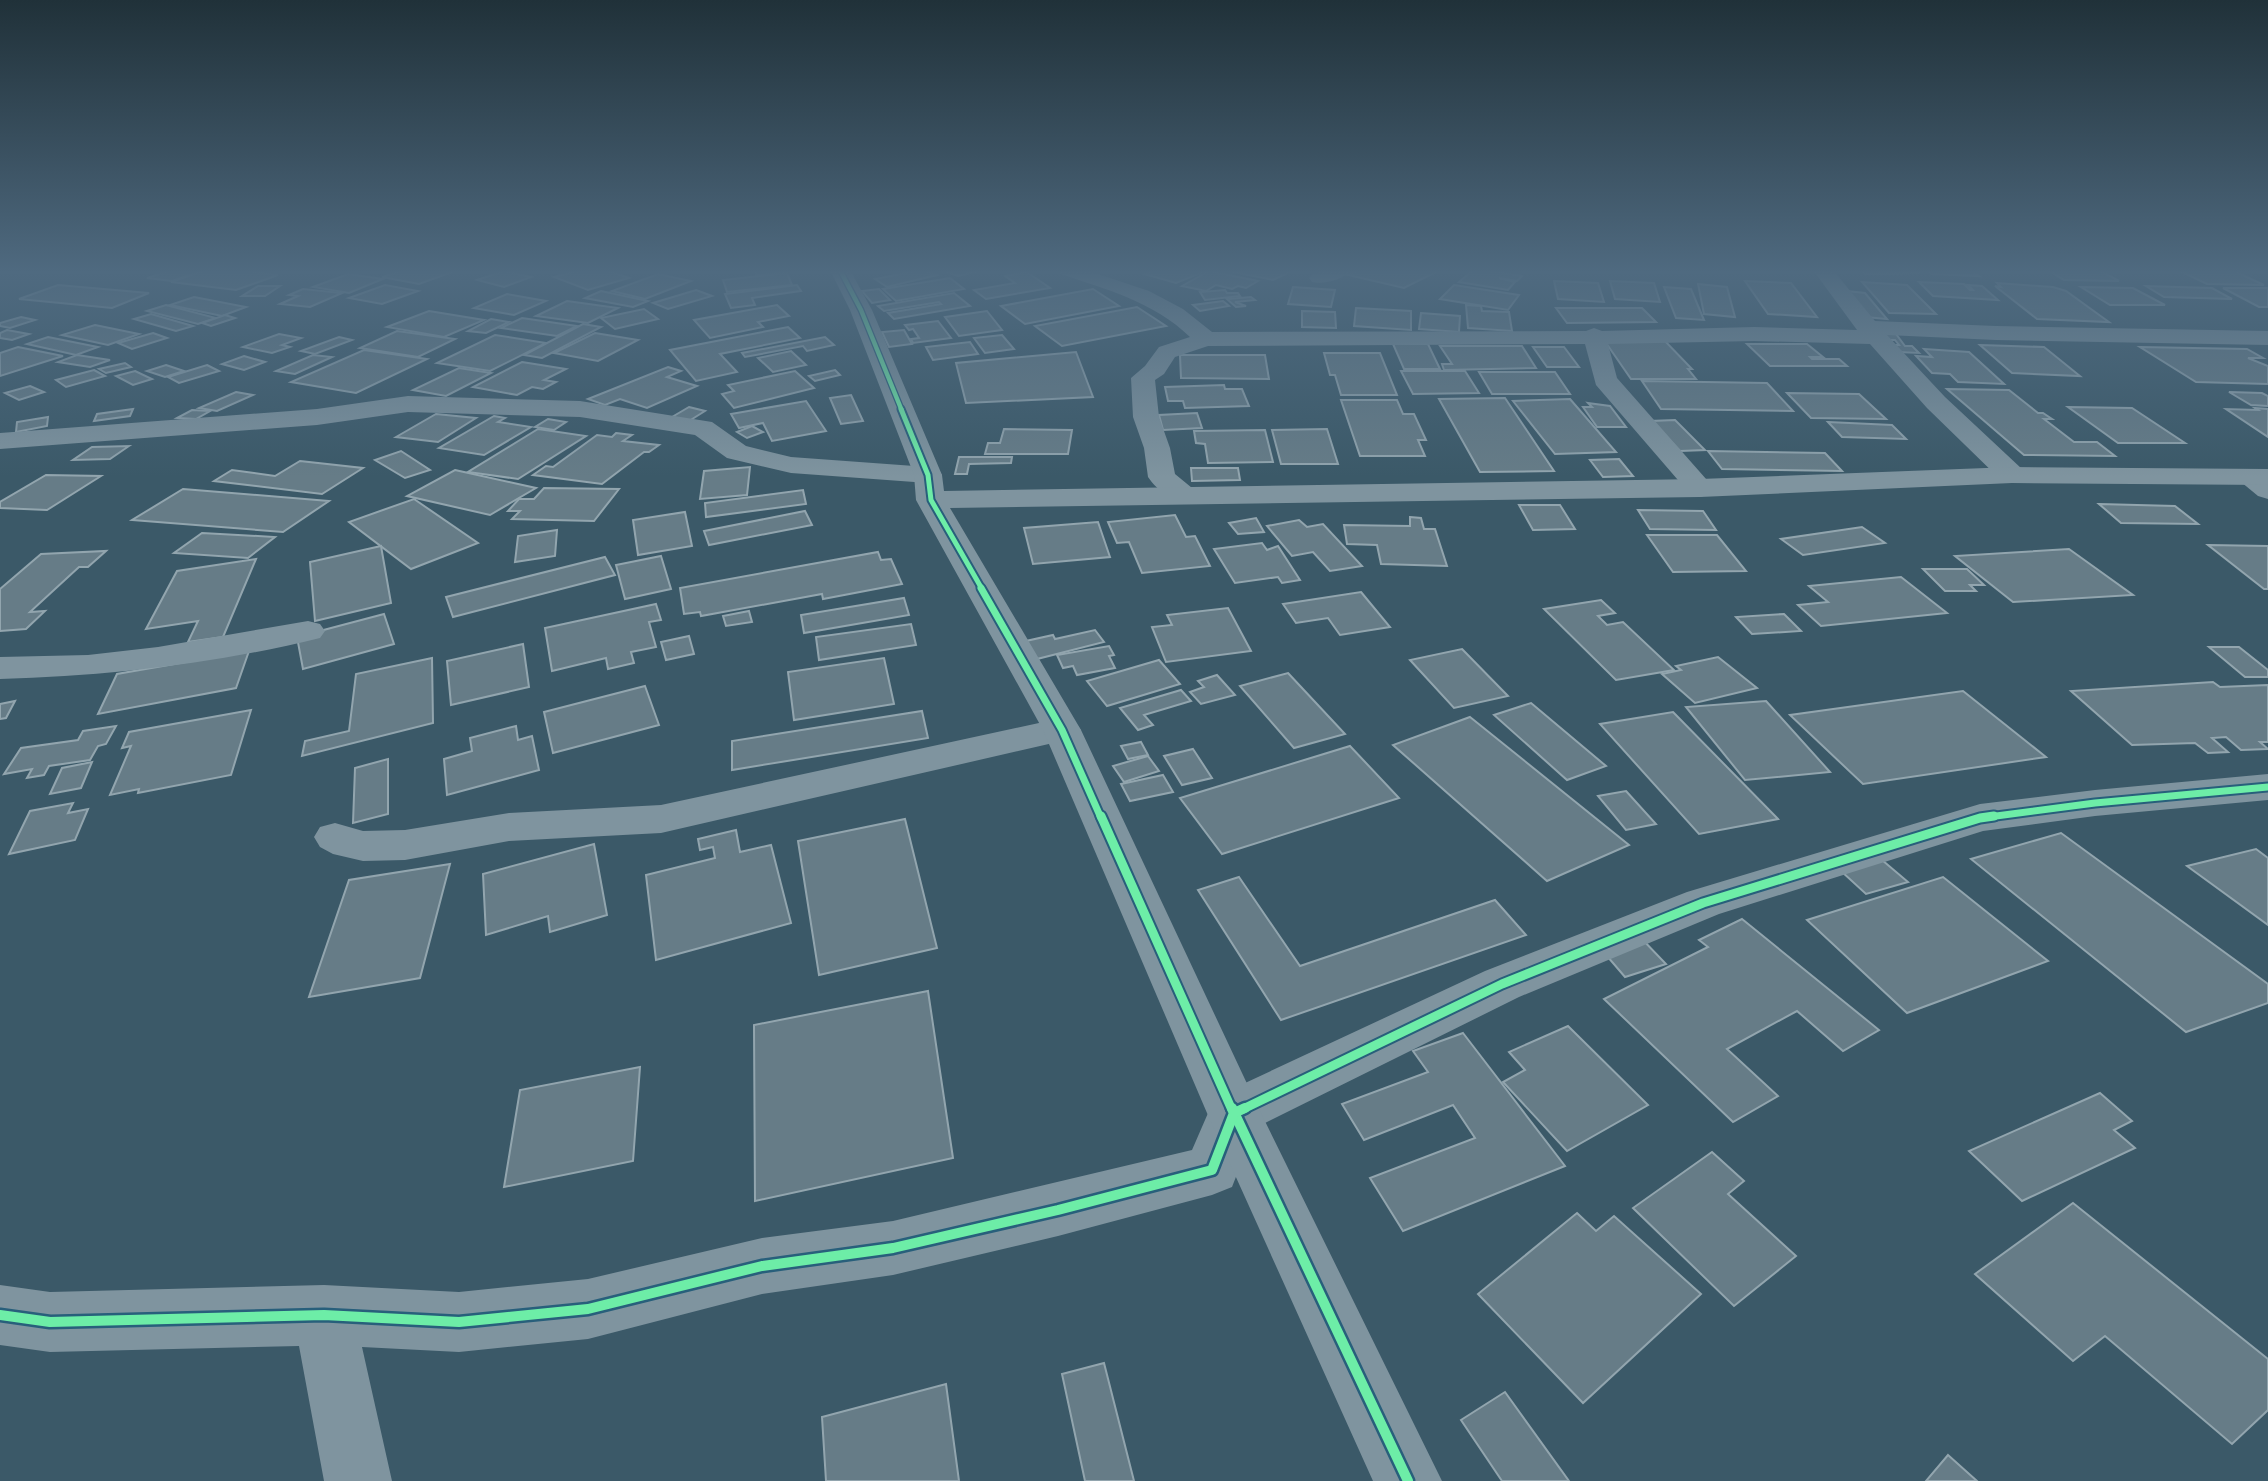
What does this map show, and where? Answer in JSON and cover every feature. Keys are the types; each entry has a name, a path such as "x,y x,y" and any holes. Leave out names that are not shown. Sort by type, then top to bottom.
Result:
{"street":[{"path":"872,339 930,488 1062,730 1234,1113 1408,1481"},
{"path":"1189,497 1162,477 1157,447 1146,417 1143,378 1156,369 1158,361 1167,352 1206,339"},
{"path":"1437,339 1500,339"},
{"path":"1595,339 1605,380 1700,488"},
{"path":"1877,339 1959,429 2012,475"},
{"path":"0,441 317,417 408,404 580,409 703,428 737,452 791,465 930,488 1189,497 1700,488 2012,475 2262,481"},
{"path":"0,668 89,666 158,658 309,631"},
{"path":"335,837 348,844 363,846 405,845 509,827 661,819 1062,730"},
{"path":"0,1315 50,1322 324,1315 459,1322 588,1309 762,1266 893,1248 1058,1210 1212,1170 1234,1113 1502,984 1703,903 1980,818 2095,803 2268,787"},
{"path":"324,1315 358,1481"}],"building":[{"path":"42,339 59,339 98,347 76,355 27,344"},
{"path":"81,339 125,339 108,345"},
{"path":"132,339 163,339 132,349 118,343"},
{"path":"265,339 298,339 282,345 290,347 272,353 243,347"},
{"path":"333,339 352,340 315,354 301,351"},
{"path":"379,339 455,339 418,357 360,348"},
{"path":"486,339 521,339 546,343 490,371 437,363"},
{"path":"554,339 578,339 542,358 524,355"},
{"path":"582,339 638,340 598,361 554,353"},
{"path":"726,339 794,339 720,354 737,372 696,381 670,350"},
{"path":"814,339 827,339 834,345 807,351 803,346 745,357 742,353"},
{"path":"885,339 909,339 912,344 889,347"},
{"path":"911,339 943,339 913,343"},
{"path":"975,339 1006,339 1014,349 985,353"},
{"path":"1053,339 1098,339 1062,346"},
{"path":"1900,339 1905,346 1912,346 1919,353 1898,352 1893,345 1899,345 1895,340 1885,340"},
{"path":"1604,340 1664,340 1692,369 1688,369 1696,379 1631,379"},
{"path":"970,342 978,354 933,360 926,347"},
{"path":"1393,344 1428,344 1440,369 1404,369"},
{"path":"1747,344 1807,344 1823,357 1810,357 1812,359 1839,359 1847,366 1770,366"},
{"path":"1980,345 2044,347 2080,376 2012,373"},
{"path":"1440,346 1522,346 1536,368 1444,370 1442,364 1452,364"},
{"path":"18,347 63,356 0,376 0,353"},
{"path":"1533,347 1564,347 1579,367 1547,367"},
{"path":"2140,347 2247,349 2263,358 2248,358 2268,366 2268,384 2196,382"},
{"path":"1924,349 1969,352 2004,384 1958,382 1950,374 1932,373 1916,356 1932,357"},
{"path":"364,350 427,359 356,393 291,382"},
{"path":"791,351 806,365 773,372 758,358"},
{"path":"1076,352 1093,397 966,403 956,363"},
{"path":"1324,353 1380,353 1397,395 1341,395 1335,375 1330,375"},
{"path":"77,355 110,360 90,367 58,362"},
{"path":"313,355 332,357 295,374 276,371"},
{"path":"1180,355 1265,355 1269,379 1181,378"},
{"path":"244,356 265,362 244,370 222,364"},
{"path":"522,362 566,369 544,380 556,382 543,389 532,387 517,395 473,387"},
{"path":"125,363 131,367 106,373 99,369"},
{"path":"166,365 184,371 165,377 147,371"},
{"path":"207,365 219,371 179,383 168,377"},
{"path":"668,367 681,371 667,377 697,386 647,408 620,399 605,405 588,399"},
{"path":"459,368 491,373 446,396 413,390"},
{"path":"94,370 105,376 66,387 56,380"},
{"path":"835,370 840,375 815,381 809,376"},
{"path":"135,371 152,379 133,385 116,376"},
{"path":"795,371 814,388 734,408 722,394 734,391 728,385"},
{"path":"1401,371 1465,371 1479,393 1413,394"},
{"path":"1479,372 1555,372 1570,394 1492,394"},
{"path":"1642,381 1767,383 1793,411 1661,409"},
{"path":"1224,385 1225,389 1242,389 1249,406 1185,408 1183,401 1168,401 1165,387"},
{"path":"30,386 44,392 19,400 5,393"},
{"path":"1947,389 2009,390 2038,413 2052,419 2044,419 2074,442 2097,442 2115,456 2024,455"},
{"path":"236,392 253,395 217,411 199,408"},
{"path":"2229,392 2262,393 2268,396 2268,406 2251,405"},
{"path":"1787,393 1859,394 1886,419 1811,418"},
{"path":"851,395 863,421 841,424 830,398"},
{"path":"1505,398 1554,471 1480,472 1439,399"},
{"path":"1570,399 1616,452 1555,454 1513,401"},
{"path":"1341,400 1397,400 1403,414 1414,414 1426,440 1418,440 1425,456 1360,456"},
{"path":"806,401 826,431 772,441 763,423 739,428 731,414"},
{"path":"1588,403 1610,406 1626,427 1597,427 1583,407 1592,407"},
{"path":"689,407 705,411 689,421 672,417"},
{"path":"2068,407 2132,408 2185,443 2118,443"},
{"path":"2255,408 2268,409 2268,437 2226,409 2258,410"},
{"path":"133,409 130,416 94,421 97,414"},
{"path":"192,410 210,411 196,419 177,418"},
{"path":"1197,413 1202,428 1163,430 1159,415"},
{"path":"436,414 476,418 438,442 396,437"},
{"path":"494,416 505,418 498,422 531,427 484,455 439,448"},
{"path":"48,417 47,426 16,432 17,422"},
{"path":"548,419 566,422 554,430 535,427"},
{"path":"1675,420 1705,450 1680,451 1651,421"},
{"path":"1828,422 1892,425 1906,439 1842,437"},
{"path":"752,426 763,432 747,438 737,432"},
{"path":"538,429 586,436 518,479 468,472"},
{"path":"1004,429 1072,430 1068,454 985,454 988,443 1000,443"},
{"path":"1327,429 1338,464 1281,464 1272,430"},
{"path":"1265,430 1273,462 1208,463 1205,444 1196,443 1194,431"},
{"path":"616,433 632,435 623,441 659,445 649,452 644,452 602,484 533,475 546,466 553,467 597,435 612,437"},
{"path":"129,446 110,459 73,460 92,447"},
{"path":"401,451 430,470 405,478 375,460"},
{"path":"1708,451 1825,453 1842,471 1722,469"},
{"path":"959,457 1012,457 1011,463 969,464 967,474 955,474"},
{"path":"1619,459 1633,476 1603,477 1590,460"},
{"path":"300,461 363,468 322,494 214,481 232,470 275,476"},
{"path":"750,467 747,495 700,499 704,471"},
{"path":"1191,468 1238,468 1240,480 1192,481"},
{"path":"455,470 536,488 490,515 407,496"},
{"path":"46,475 101,476 47,510 0,508 0,502"},
{"path":"544,488 619,489 594,521 512,519 520,511 508,511 519,499 534,499"},
{"path":"183,489 329,501 283,532 132,520"},
{"path":"803,490 806,504 706,517 705,503"},
{"path":"414,499 478,543 411,569 349,522"},
{"path":"2099,504 2175,506 2198,524 2121,523"},
{"path":"1519,505 1560,505 1575,529 1533,530"},
{"path":"1638,510 1703,511 1716,530 1650,529"},
{"path":"805,511 812,525 709,545 704,531"},
{"path":"685,512 692,546 638,555 633,520"},
{"path":"1175,515 1186,537 1195,536 1210,566 1142,573 1129,542 1117,543 1108,522"},
{"path":"1410,517 1421,518 1424,529 1435,529 1447,566 1381,564 1377,545 1347,544 1344,525 1410,526"},
{"path":"1256,518 1264,532 1238,534 1229,523"},
{"path":"1299,520 1307,527 1323,524 1362,566 1330,571 1313,552 1292,556 1267,526"},
{"path":"1098,522 1110,557 1033,564 1024,528"},
{"path":"1862,527 1885,543 1803,555 1781,539"},
{"path":"557,530 555,556 515,562 518,536"},
{"path":"202,533 275,537 248,558 174,553"},
{"path":"1647,535 1717,535 1746,571 1673,572"},
{"path":"1262,543 1267,550 1278,546 1300,580 1282,583 1278,577 1235,583 1214,549"},
{"path":"2208,545 2268,546 2268,589 2264,589"},
{"path":"381,546 391,603 315,621 310,562"},
{"path":"2069,549 2133,595 2013,602 1955,556"},
{"path":"106,551 88,567 79,567 30,612 45,611 26,629 0,631 0,589 41,554"},
{"path":"878,552 881,560 891,559 902,584 823,599 822,594 701,616 700,612 684,614 680,588"},
{"path":"661,556 671,589 625,599 616,565"},
{"path":"605,557 615,575 453,617 446,597"},
{"path":"256,559 223,637 188,642 198,621 146,629 177,571"},
{"path":"1923,569 1967,569 1984,585 1970,585 1976,591 1945,591"},
{"path":"1901,577 1947,613 1821,626 1798,605 1828,602 1809,586"},
{"path":"1361,592 1390,627 1340,635 1328,618 1296,623 1283,604"},
{"path":"904,598 909,615 804,633 801,615"},
{"path":"1601,600 1615,613 1598,616 1607,625 1623,622 1674,670 1616,680 1544,609"},
{"path":"656,604 661,620 649,622 656,647 631,652 634,663 608,669 606,658 552,671 545,628"},
{"path":"1228,608 1251,651 1166,662 1152,627 1172,625 1167,615"},
{"path":"749,611 752,622 726,626 723,616"},
{"path":"384,614 394,644 303,669 297,637"},
{"path":"1784,614 1801,631 1752,634 1736,617"},
{"path":"911,624 916,645 819,660 816,637"},
{"path":"1095,630 1104,642 1037,659 1026,641 1053,635 1055,639"},
{"path":"689,636 694,654 666,660 661,642"},
{"path":"523,644 529,687 451,705 447,661"},
{"path":"1109,646 1114,655 1109,656 1115,668 1077,675 1073,666 1063,668 1057,655"},
{"path":"2209,647 2239,647 2268,670 2268,677 2245,677"},
{"path":"1462,649 1508,696 1454,708 1410,660"},
{"path":"249,651 236,688 98,714 117,674"},
{"path":"1718,657 1757,688 1695,703 1662,674 1681,670 1676,666"},
{"path":"432,658 433,723 302,756 305,741 349,731 356,674"},
{"path":"884,658 894,704 794,720 788,672"},
{"path":"1159,660 1180,684 1107,706 1087,681"},
{"path":"1288,673 1345,734 1294,748 1240,686"},
{"path":"1217,675 1235,695 1201,704 1190,692 1204,687 1198,681"},
{"path":"2213,682 2220,687 2268,685 2268,742 2260,742 2268,749 2241,750 2226,737 2212,738 2228,752 2208,753 2195,743 2132,745 2071,691"},
{"path":"645,686 659,725 553,753 544,712"},
{"path":"1181,690 1191,701 1144,715 1153,725 1138,730 1120,708"},
{"path":"1963,691 2046,757 1863,784 1790,715"},
{"path":"15,701 6,718 0,719 0,704"},
{"path":"1766,701 1830,772 1745,780 1686,707"},
{"path":"1531,703 1606,766 1567,780 1494,715"},
{"path":"251,710 231,775 138,793 139,789 110,795 131,746 122,748 129,732"},
{"path":"922,711 928,738 732,770 732,741"},
{"path":"1673,712 1778,819 1699,834 1600,724"},
{"path":"1470,717 1629,845 1547,881 1393,745"},
{"path":"116,726 106,744 98,746 90,760 49,766 44,775 27,778 32,769 4,774 21,748 78,740 83,731"},
{"path":"516,726 518,740 532,736 539,770 447,795 444,759 472,751 470,738"},
{"path":"1141,742 1148,755 1128,759 1121,746"},
{"path":"1350,746 1399,798 1222,854 1180,798"},
{"path":"1193,749 1212,778 1182,785 1164,756"},
{"path":"1148,756 1159,771 1124,782 1113,766"},
{"path":"388,759 388,814 353,823 355,768"},
{"path":"92,762 81,788 50,794 62,768"},
{"path":"1163,775 1173,792 1130,801 1121,784"},
{"path":"1626,791 1656,824 1626,830 1598,796"},
{"path":"73,803 68,813 88,809 75,840 9,854 30,811"},
{"path":"905,819 937,948 819,975 798,841"},
{"path":"736,830 740,852 771,845 791,923 656,960 646,875 715,858 713,847 700,850 698,839"},
{"path":"2061,833 2268,984 2268,1003 2186,1032 1971,859"},
{"path":"594,844 607,915 550,932 548,916 486,935 483,874"},
{"path":"2256,849 2268,858 2268,925 2187,866"},
{"path":"1882,860 1908,882 1866,894 1841,871"},
{"path":"450,864 420,978 309,997 349,880"},
{"path":"1239,877 1300,966 1495,900 1526,935 1281,1020 1198,890"},
{"path":"1943,877 2048,961 1907,1013 1807,920"},
{"path":"1742,919 1879,1030 1843,1051 1797,1011 1727,1049 1778,1096 1733,1122 1604,999 1708,947 1699,940"},
{"path":"1640,937 1666,964 1625,977 1601,949"},
{"path":"928,991 953,1158 755,1201 754,1025"},
{"path":"1568,1026 1648,1105 1567,1151 1503,1082 1525,1070 1509,1052"},
{"path":"1463,1033 1565,1166 1403,1231 1370,1178 1475,1138 1453,1105 1364,1140 1342,1104 1428,1072 1413,1051"},
{"path":"640,1067 633,1161 504,1187 520,1090"},
{"path":"2100,1093 2132,1121 2114,1130 2135,1148 2022,1201 1969,1151"},
{"path":"1712,1152 1744,1181 1728,1194 1796,1256 1734,1306 1633,1208"},
{"path":"2073,1203 2268,1359 2268,1410 2232,1444 2105,1336 2073,1361 1975,1274"},
{"path":"1577,1213 1596,1231 1614,1216 1701,1294 1583,1403 1478,1294"},
{"path":"1104,1363 1134,1481 1085,1481 1062,1374"},
{"path":"946,1384 959,1481 826,1481 822,1417"},
{"path":"1505,1392 1569,1481 1502,1481 1461,1420"},
{"path":"1948,1455 1977,1481 1926,1481"}],"cycle path":[{"path":"873,339 928,475 931,500 1062,730 1234,1113 1408,1481"},
{"path":"0,1315 50,1322 324,1315 459,1322 588,1309 762,1266 893,1248 1058,1210 1212,1170 1234,1113 1502,984 1703,903 1980,818 2095,803 2268,787"}]}
